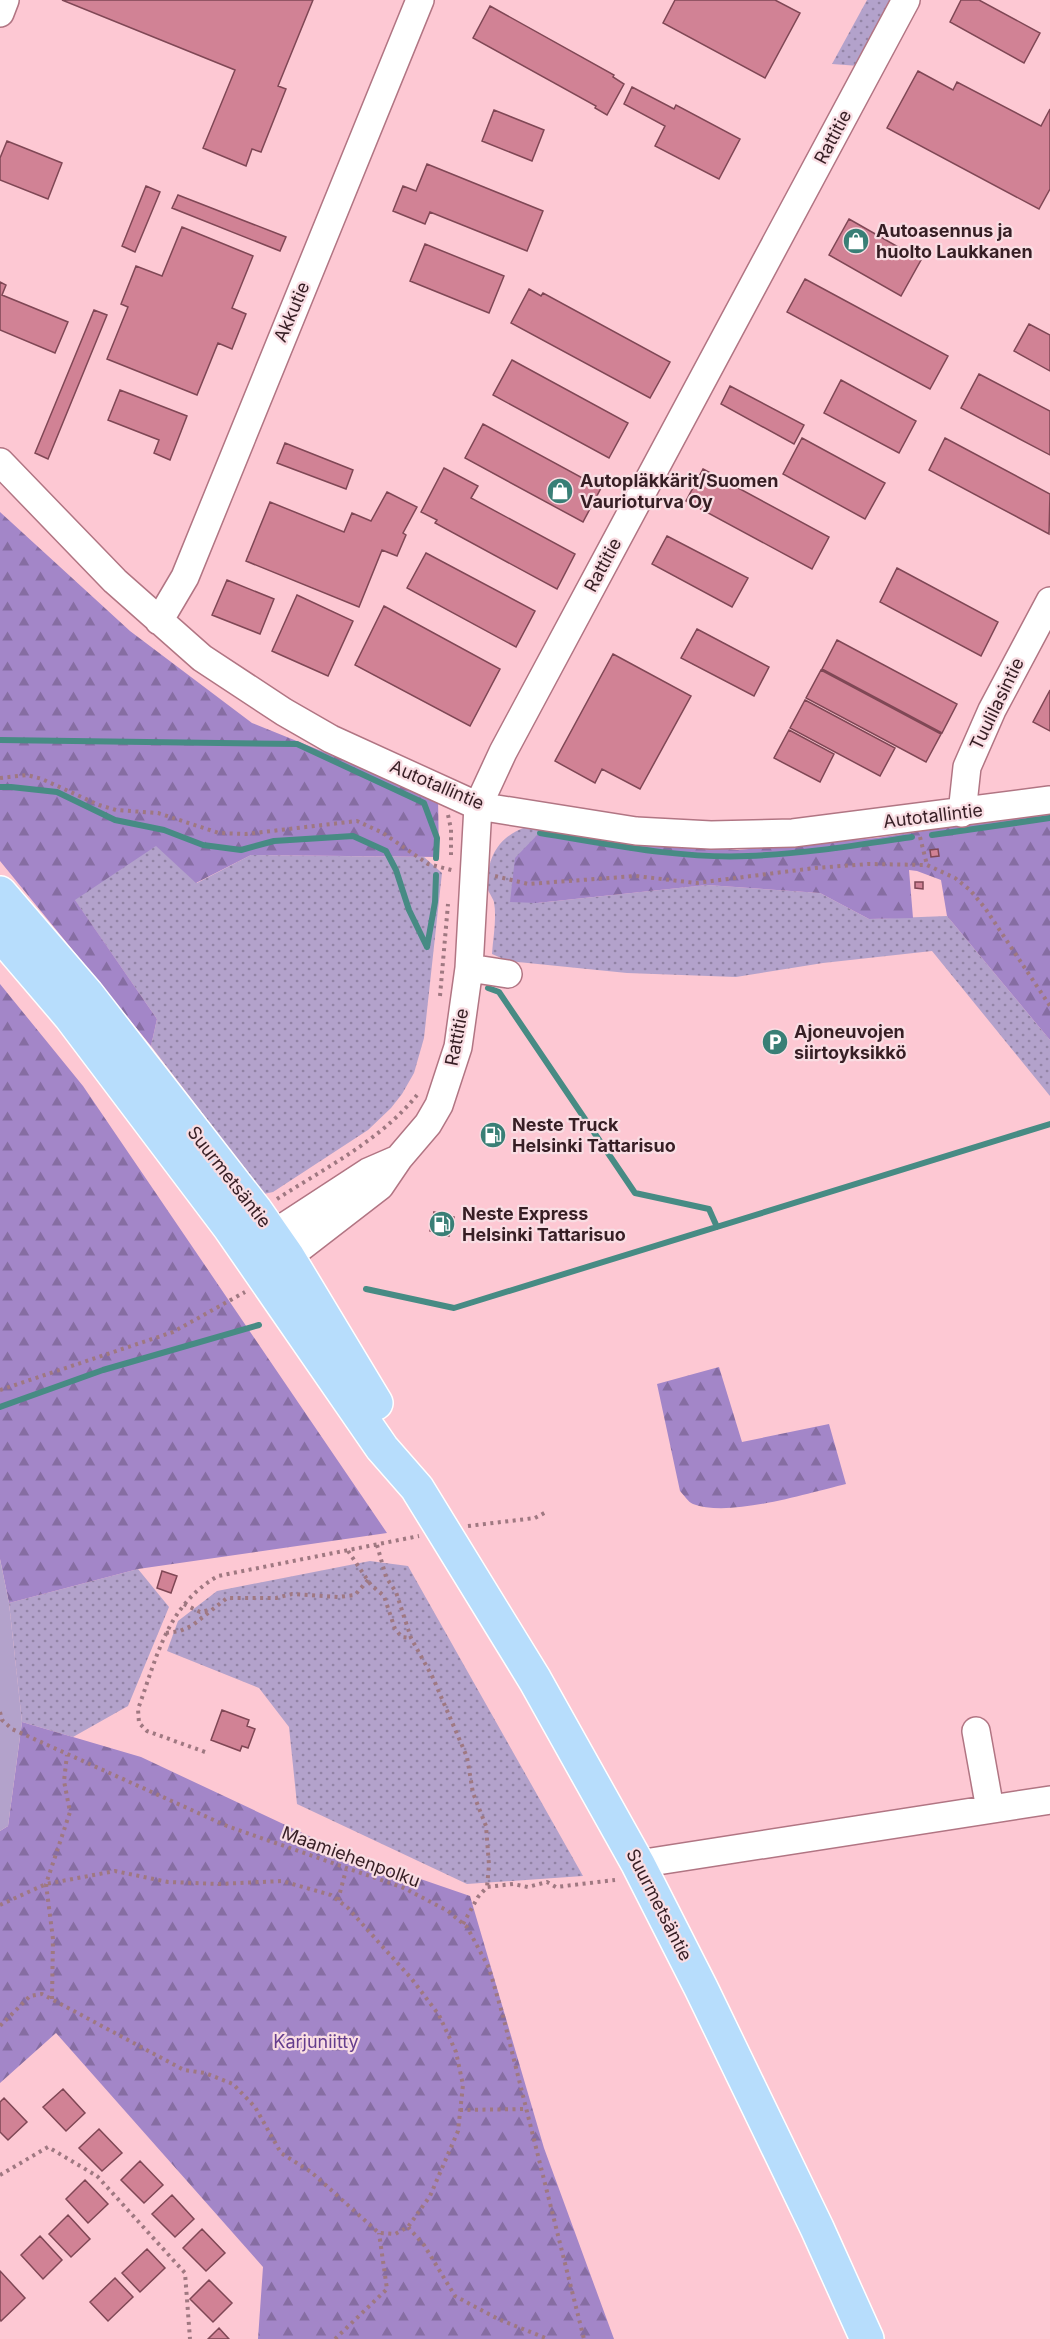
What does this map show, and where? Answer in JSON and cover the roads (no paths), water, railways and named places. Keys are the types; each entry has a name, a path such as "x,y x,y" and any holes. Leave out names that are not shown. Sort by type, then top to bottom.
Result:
{"main road":[{"name":"Suurmetsäntie","path":"0,893 87,994 273,1234 398,1440 417,1488 535,1680 627,1872 701,1988 782,2155 867,2339"},
{"name":"Suurmetsäntie","path":"0,934 70,1016 253,1277 382,1449 417,1488"}],"street":[{"path":"0,13 5,0"},
{"name":"Akkutie","path":"159,621 185,577 420,0"},
{"name":"Rattitie","path":"253,1277 273,1234 380,1186 399,1158 428,1124 447,1085 458,1047 469,969 463,872 478,806 503,752 906,0"},
{"name":"Autotallintie","path":"0,462 114,581 202,658 284,712 331,739 478,806 636,831 711,835 793,833 1050,800"},
{"name":"Tuulilasintie","path":"962,813 967,767 992,710 1050,601"},
{"path":"469,969 508,974"},
{"path":"976,1731 990,1809"},
{"path":"627,1872 1050,1800"}],"waterway":[{"path":"0,740 297,744 424,803 437,838 436,858"},
{"path":"0,787 57,792 115,820 164,830 203,845 241,850 274,841 353,836 386,851 396,870 409,910 427,947"},
{"path":"932,835 1050,818"},
{"path":"540,833 644,850 722,856 830,849 912,837"},
{"path":"427,947 435,902 436,875"},
{"path":"488,988 499,992 635,1193 709,1209 717,1227"},
{"path":"366,1289 454,1308 1050,1124"},
{"path":"0,1407 103,1370 259,1325"}],"place":[{"name":"Autoasennus ja huolto Laukkanen","path":"856,241"},
{"name":"Autopläkkärit/Suomen Vaurioturva Oy","path":"560,491"},
{"name":"Ajoneuvojen siirtoyksikkö","path":"775,1042"},
{"name":"Neste Truck Helsinki Tattarisuo","path":"493,1135"},
{"name":"Neste Express Helsinki Tattarisuo","path":"442,1224"}],"park label":[{"name":"Karjuniitty","path":"316,2042"}]}
